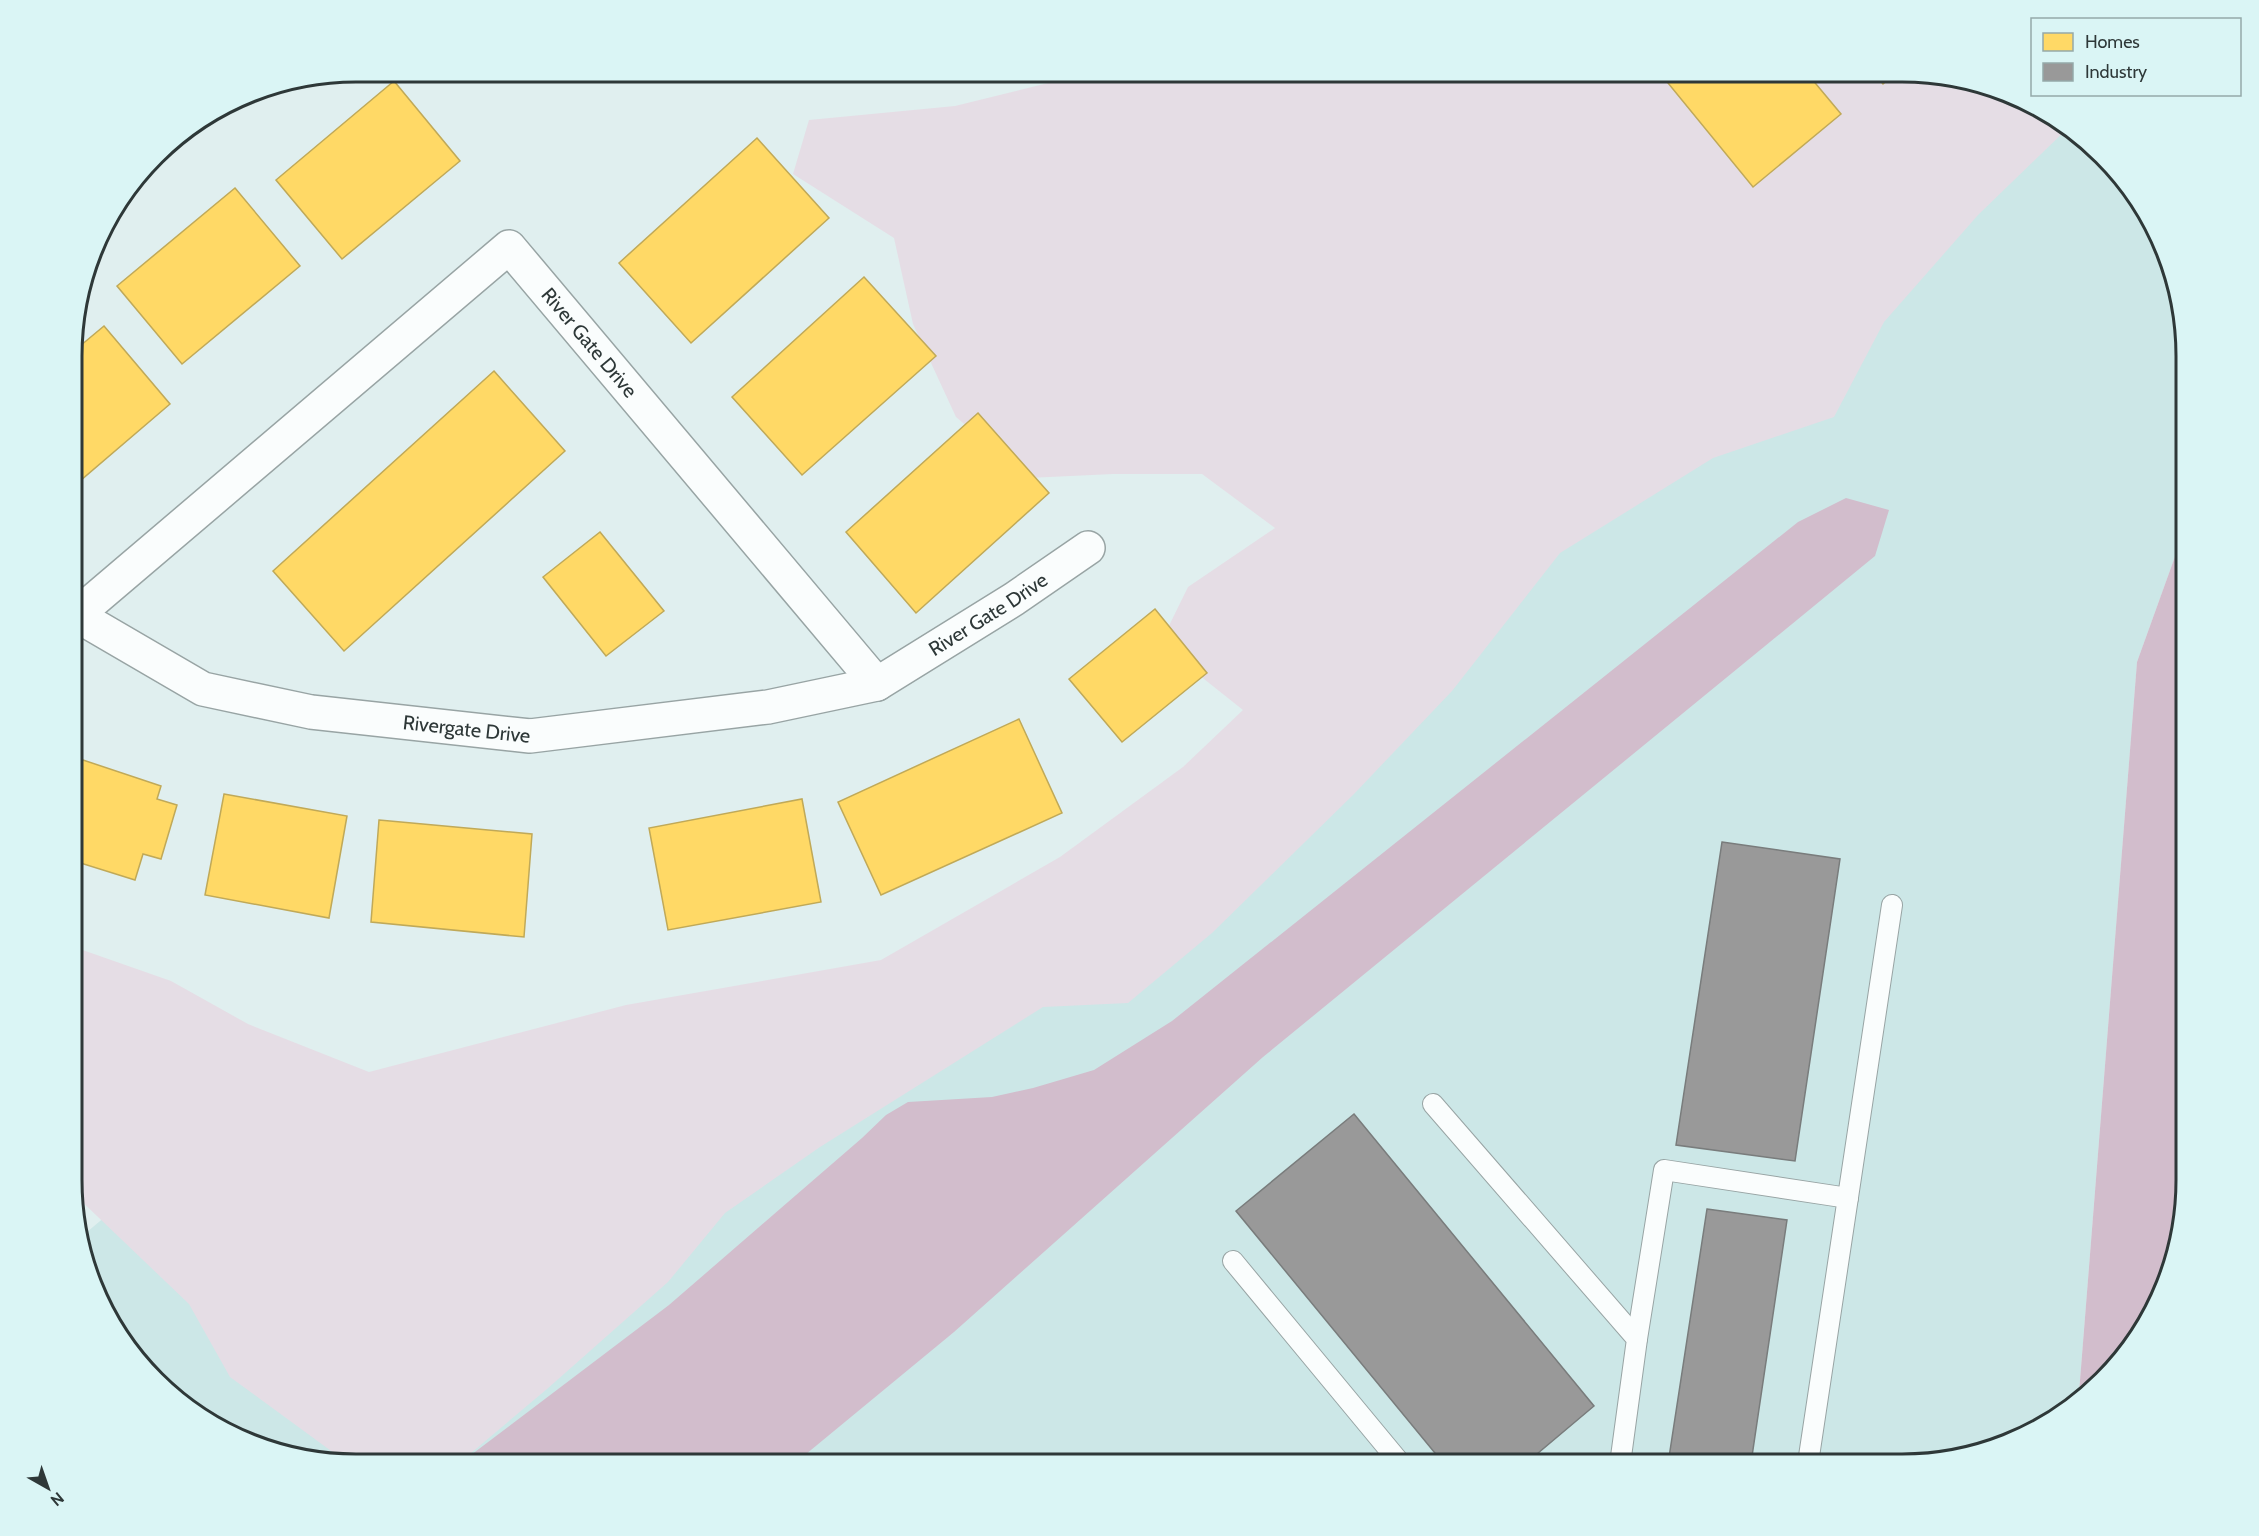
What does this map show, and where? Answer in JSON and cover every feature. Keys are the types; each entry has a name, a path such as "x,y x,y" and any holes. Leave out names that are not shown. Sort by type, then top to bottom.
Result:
{"street":[{"name":"River Gate Drive","path":"82,610 509,247 877,684 1014,599 1088,548"},
{"name":"Rivergate Drive","path":"82,620 203,689 311,712 530,736 768,708 877,684"}],"lane":[{"path":"1809,1454 1892,905"},
{"path":"1433,1104 1637,1339"},
{"path":"1621,1454 1664,1170 1848,1198"},
{"path":"1233,1261 1393,1454"}],"shaded area":[{"path":"1052,82 1902,82 1956,88 1990,97 2024,111 2062,134 1978,215 1884,322 1834,417 1713,458 1560,553 1452,691 1354,794 1212,933 1128,1003 1043,1007 820,1147 725,1213 668,1282 470,1454 333,1452 230,1377 189,1304 84,1203 82,950 171,981 248,1024 369,1072 626,1005 881,960 1060,857 1183,767 1243,710 1160,644 1188,587 1275,528 1202,474 1113,474 1028,478 956,417 913,324 894,238 793,174 809,120 955,106"},
{"path":"2052,127 2096,163 2130,204 2156,252 2167,286 2174,321 2176,339 2176,554 2137,662 2079,1388 2055,1407 2024,1425 1973,1444 1938,1451 1902,1454 339,1453 303,1448 252,1433 220,1417 190,1397 163,1373 139,1346 119,1316 103,1284 88,1231 180,1154 589,1185 1122,886"},
{"path":"1846,498 1889,510 1875,556 1263,1057 954,1332 806,1454 472,1454 669,1305 886,1115 908,1102 992,1097 1094,1070 1172,1021 1798,522"},
{"path":"2176,554 2176,1197 2174,1215 2162,1267 2140,1316 2120,1346 2079,1388 2137,662"}],"building: Homes":[{"path":"393,82 460,161 342,259 276,180"},
{"path":"1667,82 1814,82 1841,114 1753,187"},
{"path":"757,138 829,218 691,343 619,263"},
{"path":"235,188 300,266 182,364 117,286"},
{"path":"864,277 936,356 802,475 732,397"},
{"path":"104,326 170,404 82,479 82,357 83,344"},
{"path":"494,371 565,451 344,651 273,571"},
{"path":"978,413 1049,493 916,613 846,532"},
{"path":"600,532 664,611 606,656 543,577"},
{"path":"1155,609 1207,673 1122,742 1069,679"},
{"path":"1019,719 1062,813 881,895 838,802"},
{"path":"82,760 161,786 157,799 177,805 161,859 143,854 135,880 82,863"},
{"path":"224,794 347,816 329,918 205,895"},
{"path":"802,799 821,902 668,930 649,828"},
{"path":"379,820 532,834 524,937 371,922"}],"building: Industry":[{"path":"1722,842 1840,859 1795,1161 1676,1145"},
{"path":"1354,1114 1594,1406 1537,1454 1436,1454 1236,1211"},
{"path":"1707,1209 1787,1220 1752,1454 1670,1454"}]}
